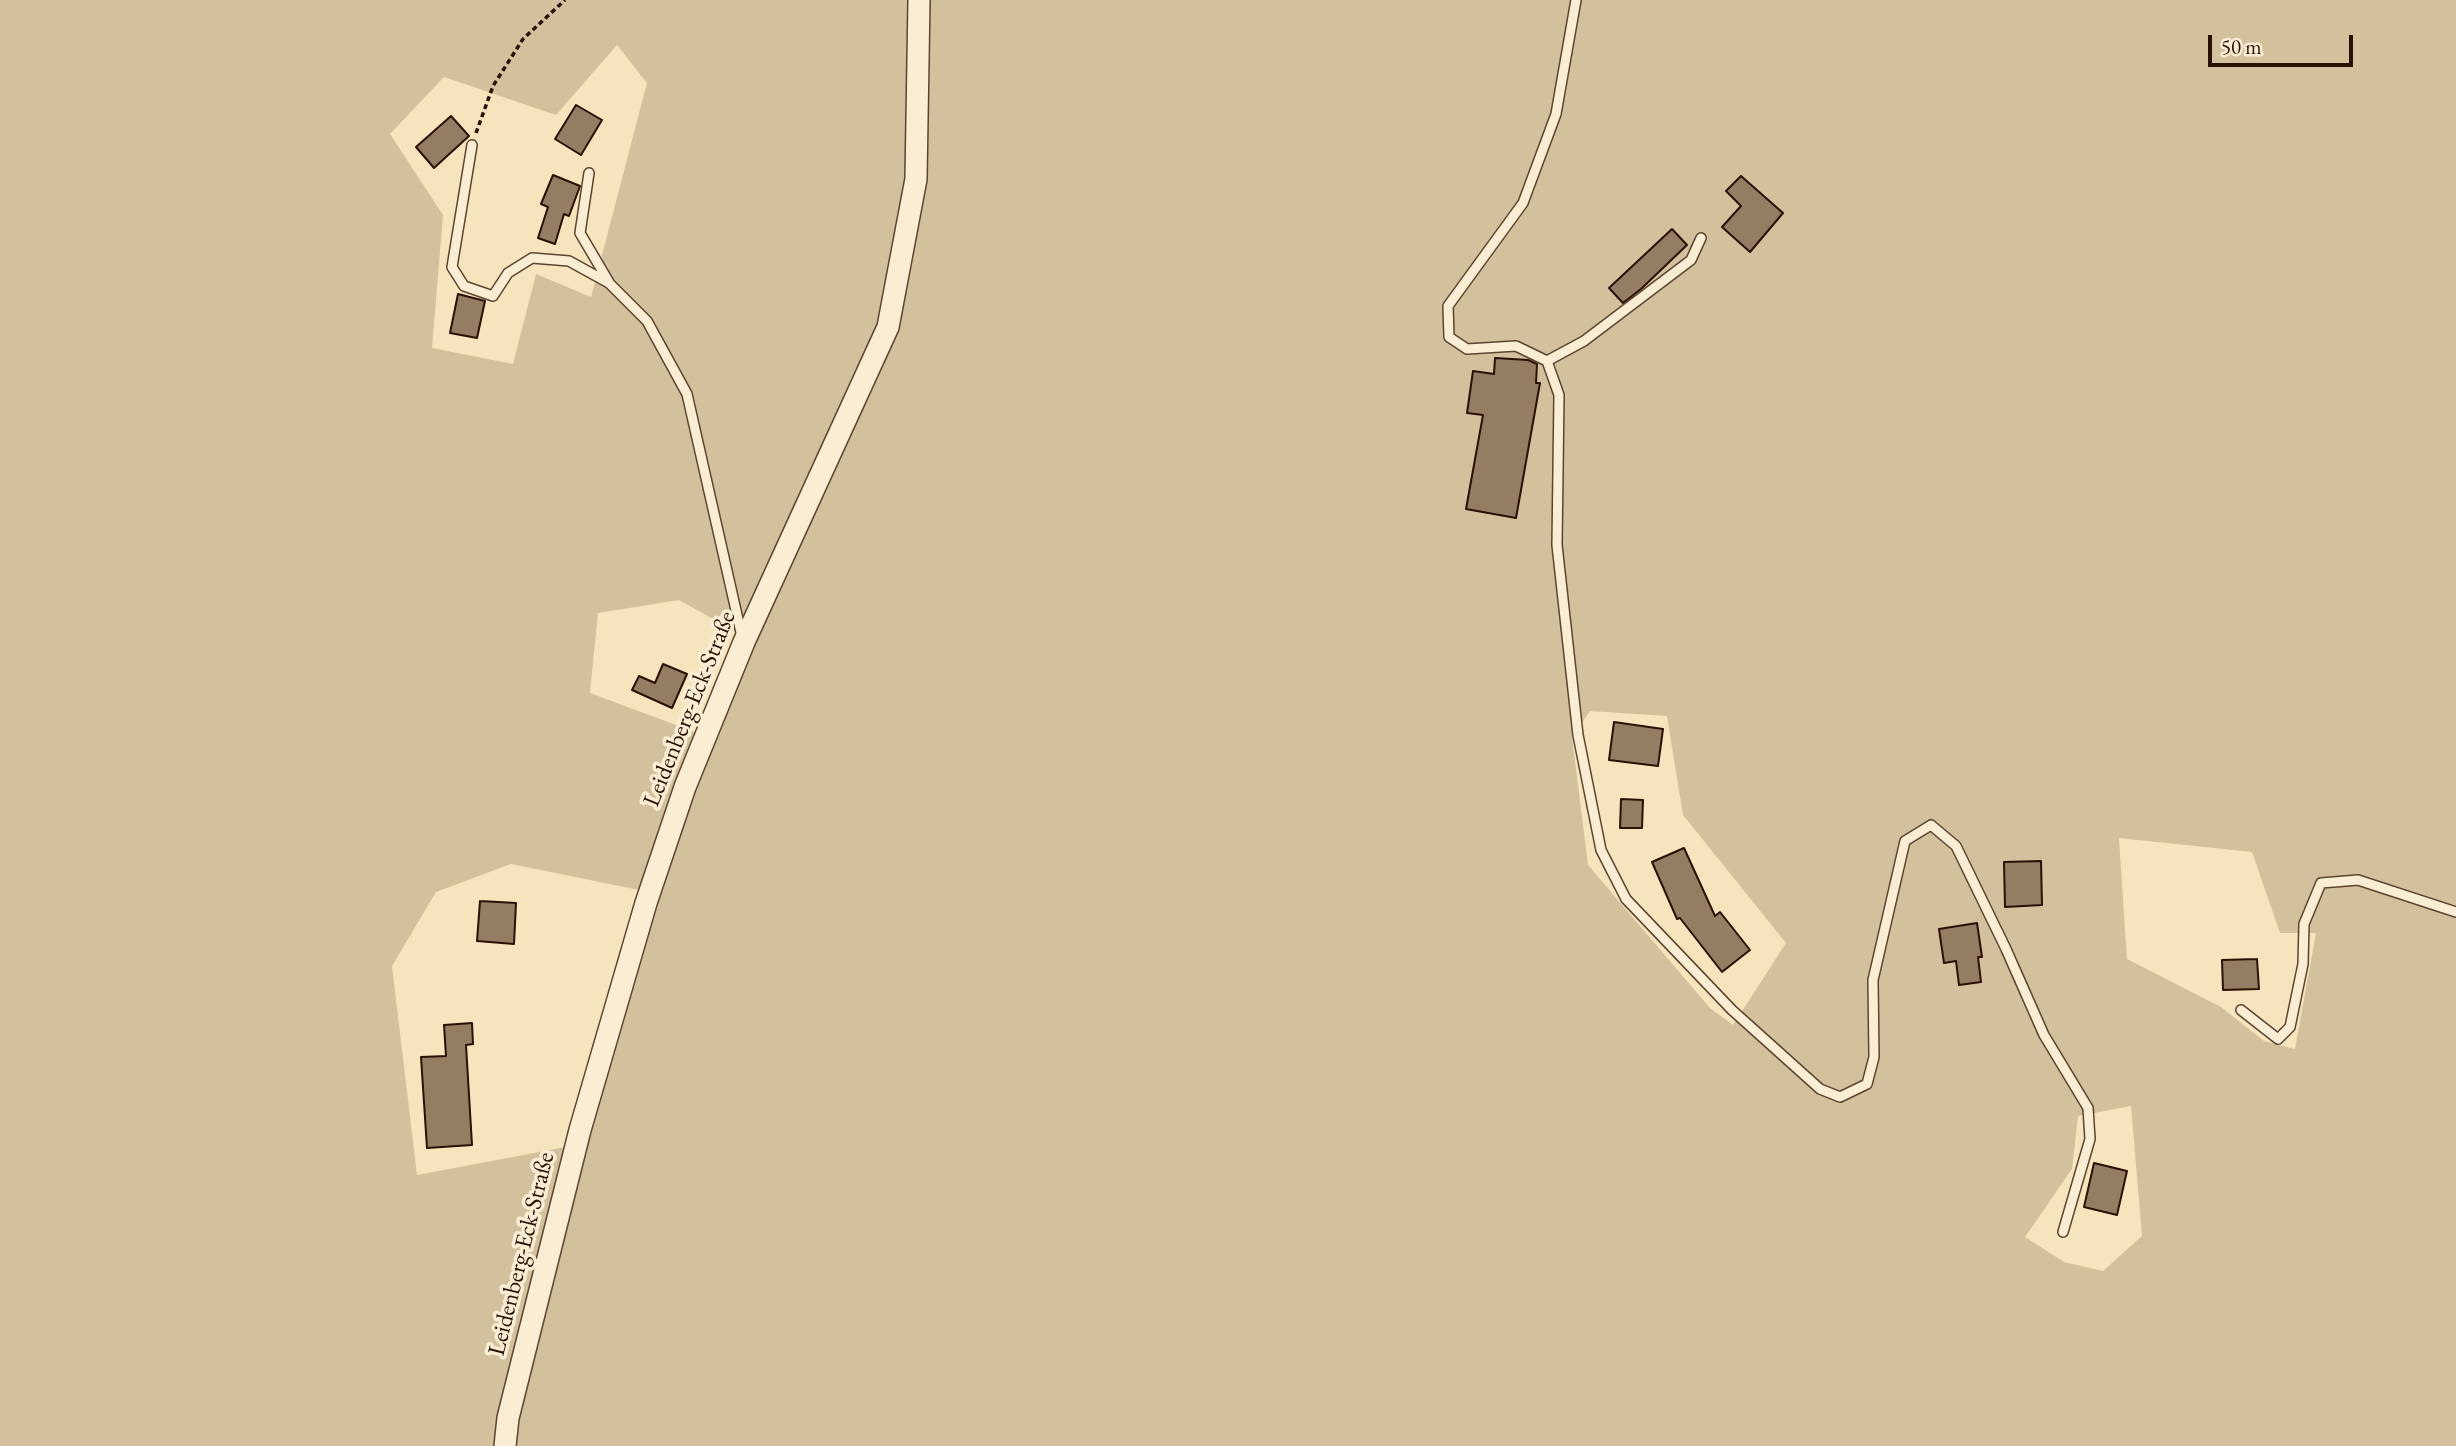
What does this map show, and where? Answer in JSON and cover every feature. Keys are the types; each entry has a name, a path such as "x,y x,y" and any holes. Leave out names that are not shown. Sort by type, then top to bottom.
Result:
{"street":[{"name":"Leidenberg-Eck-Straße","path":"505,1446 508,1418 580,1130 646,902 685,787 744,642 887,327 916,179 919,0"}],"lane":[{"path":"1576,0 1556,114 1523,203 1448,306 1449,337 1467,349 1516,346 1547,361 1559,395 1557,545 1578,735 1601,850 1626,899 1742,1019 1820,1089 1840,1097 1867,1084 1874,1057 1872,980 1905,841 1931,825 1956,846 2007,949 2044,1035 2088,1108 2091,1139 2063,1232"},
{"path":"472,145 452,267 464,286 493,296 508,273 531,258 569,261 610,284"},
{"path":"590,173 580,233 610,284 647,321 687,394 744,642"},
{"path":"1547,361 1584,341 1691,260 1701,238"},
{"path":"2241,1010 2278,1039 2290,1027 2303,964 2304,924 2321,883 2358,880 2456,912"}],"path":[{"path":"472,145 493,86 523,38 565,0"}],"shaded area":[{"path":"0,0 2456,0 2456,1446 0,1446","holes":["617,45 647,83 591,297 536,274 513,364 432,348 443,215 390,134 444,77 556,115","679,600 751,640 711,738 590,693 598,613","1590,711 1667,716 1683,815 1786,943 1733,1025 1710,1008 1588,865 1572,737","2119,838 2252,852 2280,933 2316,933 2295,1049 2264,1041 2221,1007 2127,959","511,864 659,894 587,1143 417,1175 392,966 436,892","2131,1106 2142,1236 2103,1271 2064,1262 2025,1237 2072,1169 2078,1116"]}],"building":[{"path":"576,105 602,120 581,155 555,139"},
{"path":"451,116 469,136 434,168 416,147"},
{"path":"553,175 580,186 569,216 564,214 555,244 538,238 548,207 541,204"},
{"path":"1741,176 1783,213 1750,252 1722,227 1741,206 1726,191"},
{"path":"1672,229 1687,245 1623,303 1609,288"},
{"path":"458,294 485,301 477,338 450,333"},
{"path":"1495,358 1528,360 1537,364 1536,383 1540,383 1516,518 1466,509 1483,415 1467,413 1473,371 1494,374"},
{"path":"663,664 687,674 672,708 632,690 639,676 655,683"},
{"path":"1614,722 1663,729 1658,766 1609,760"},
{"path":"1621,799 1643,800 1642,828 1620,828"},
{"path":"1684,848 1715,916 1720,912 1750,950 1722,972 1680,918 1677,919 1652,862"},
{"path":"2041,861 2042,905 2005,907 2004,862"},
{"path":"480,901 516,903 514,944 477,941"},
{"path":"1977,923 1982,957 1978,957 1981,982 1959,985 1956,961 1944,963 1939,929"},
{"path":"2257,959 2259,989 2223,990 2222,960"},
{"path":"472,1023 473,1044 466,1045 472,1145 427,1148 421,1057 446,1056 444,1025"},
{"path":"2094,1163 2127,1171 2117,1215 2084,1207"}]}
